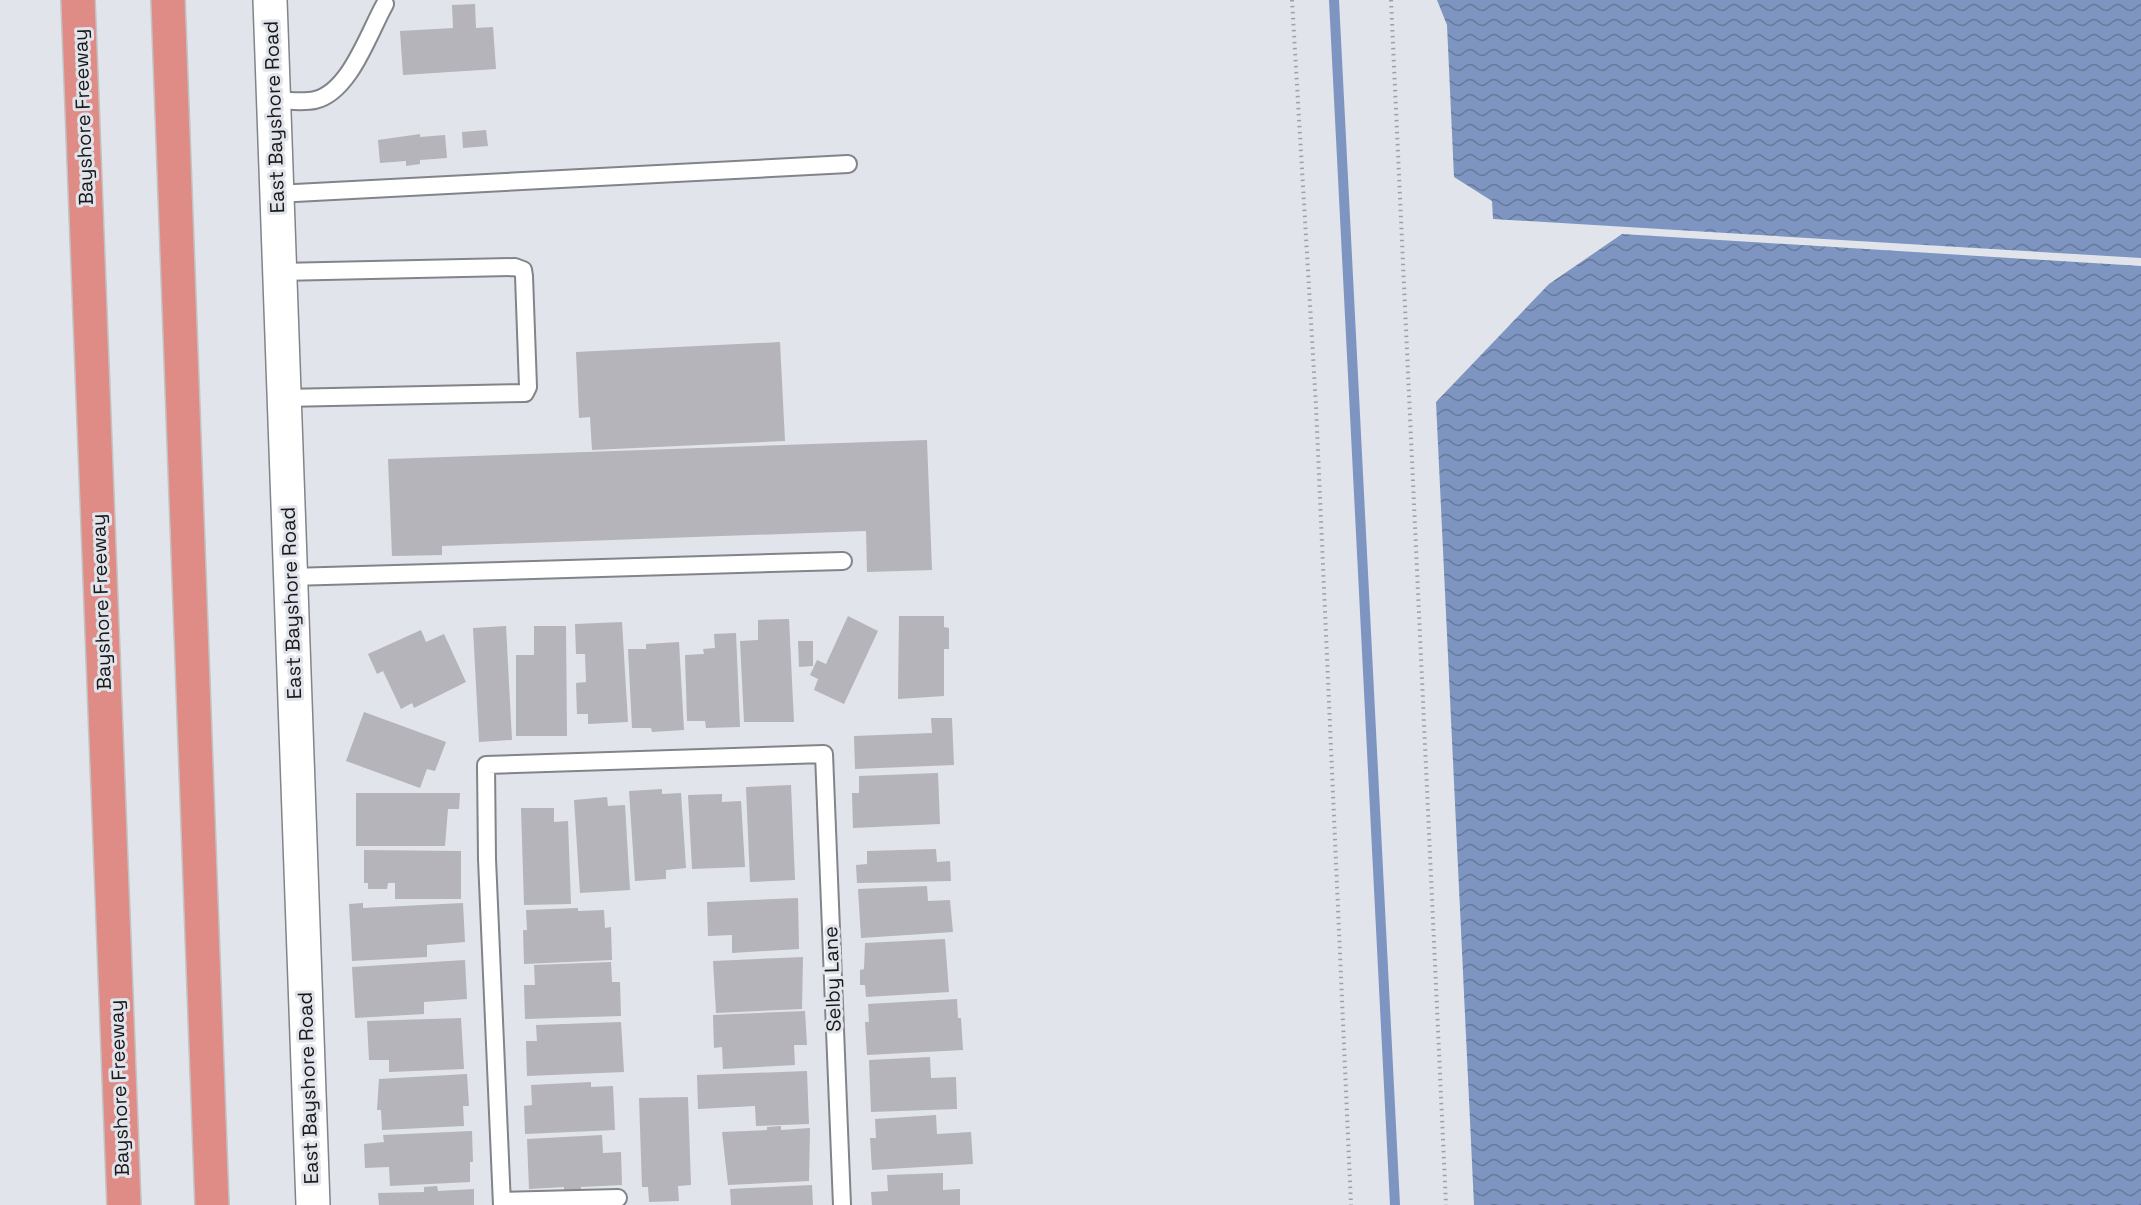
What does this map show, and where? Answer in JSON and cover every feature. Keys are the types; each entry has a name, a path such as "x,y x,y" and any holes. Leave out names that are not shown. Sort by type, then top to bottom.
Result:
{"highway":[{"name":"Bayshore Freeway","path":"78,0 124,1205"},
{"path":"168,0 212,1205"}],"street":[{"name":"East Bayshore Road","path":"270,0 313,1205"}],"lane":[{"path":"273,100 315,100 334,90 355,64 385,4"},
{"path":"276,194 848,164"},
{"path":"279,272 515,267 523,270 525,287 528,387 525,393 284,398"},
{"path":"290,577 843,561"},
{"name":"Selby Lane","path":"502,1203 487,859 486,765 825,754 842,1205"},
{"path":"502,1203 618,1198"}],"path":[{"path":"1292,0 1318,430 1351,1205"},
{"path":"1391,0 1446,1205"}],"water":[{"path":"1437,0 2141,0 2141,258 1493,219 1492,201 1454,177 1447,25"},
{"path":"1622,234 2141,266 2141,1205 1474,1205 1436,402 1549,284"}],"building":[{"path":"475,4 476,28 493,27 496,69 403,75 400,31 453,28 452,5"},
{"path":"486,130 488,146 463,148 462,132"},
{"path":"420,134 420,137 445,135 447,158 420,160 420,164 406,166 406,161 380,163 378,140"},
{"path":"780,342 785,441 592,450 590,417 579,418 576,352"},
{"path":"927,440 932,570 867,572 866,531 442,546 442,555 392,556 388,459"},
{"path":"848,616 878,631 844,704 814,690 818,679 810,675 817,660 826,664"},
{"path":"899,616 944,616 944,627 949,628 949,649 944,649 944,696 898,699"},
{"path":"789,619 794,722 744,722 740,641 758,640 758,620"},
{"path":"622,622 628,722 588,724 588,714 577,714 576,683 586,682 585,654 576,654 575,624"},
{"path":"506,626 512,740 479,742 473,628"},
{"path":"534,626 566,626 567,736 516,736 516,655 534,655"},
{"path":"421,630 426,642 444,634 466,682 414,708 412,703 401,709 383,671 377,674 368,654"},
{"path":"736,633 740,727 706,728 705,721 687,721 685,655 704,654 703,649 715,648 714,634"},
{"path":"798,641 813,641 813,666 799,667"},
{"path":"679,642 684,730 652,732 651,728 632,728 628,649 646,649 646,644"},
{"path":"364,712 446,742 435,771 427,769 420,788 346,761"},
{"path":"931,718 952,718 954,765 855,769 854,736 932,733"},
{"path":"938,773 940,824 853,828 852,793 859,793 859,776"},
{"path":"791,785 795,880 750,882 746,787"},
{"path":"662,789 662,794 681,793 686,868 666,870 666,879 635,881 629,791"},
{"path":"356,793 460,793 459,809 448,809 445,846 356,846"},
{"path":"722,794 722,802 741,801 745,867 692,869 688,795"},
{"path":"607,797 608,806 625,805 630,890 580,893 574,800"},
{"path":"521,808 554,808 554,822 568,821 571,904 524,905"},
{"path":"936,849 937,862 950,861 951,881 857,883 856,865 867,864 867,851"},
{"path":"364,850 461,851 461,899 395,899 395,883 388,883 387,889 368,889 368,883 364,883"},
{"path":"927,886 928,901 950,900 953,932 861,938 858,889"},
{"path":"798,898 799,949 732,953 732,935 708,936 707,902"},
{"path":"363,903 363,908 463,903 465,942 427,945 427,957 352,961 349,904"},
{"path":"578,908 578,911 604,910 605,928 611,927 612,960 524,964 523,930 527,930 526,910"},
{"path":"945,939 949,992 866,997 865,985 860,985 860,970 864,969 865,943"},
{"path":"803,957 802,1009 716,1013 713,961"},
{"path":"465,960 467,999 424,1002 424,1014 355,1018 352,967"},
{"path":"611,962 612,982 620,982 621,1016 525,1019 524,985 535,985 534,965"},
{"path":"957,999 963,1050 867,1055 865,1022 869,1022 868,1004"},
{"path":"805,1011 807,1045 794,1045 795,1065 723,1069 722,1047 714,1048 713,1015"},
{"path":"461,1018 464,1069 389,1072 389,1060 369,1060 367,1021"},
{"path":"621,1022 624,1072 527,1076 526,1041 537,1041 536,1025"},
{"path":"930,1057 931,1078 956,1077 957,1109 871,1112 869,1060"},
{"path":"807,1071 809,1124 756,1126 755,1106 698,1109 697,1075"},
{"path":"467,1074 469,1106 463,1106 464,1126 382,1130 381,1110 377,1110 379,1079"},
{"path":"591,1082 591,1087 613,1086 615,1130 525,1134 524,1106 532,1105 531,1085"},
{"path":"688,1097 691,1185 678,1186 679,1201 649,1202 648,1187 642,1187 639,1098"},
{"path":"936,1115 937,1134 971,1132 973,1164 872,1170 870,1138 876,1138 875,1119"},
{"path":"781,1126 781,1130 810,1128 809,1181 728,1185 722,1132 767,1130 767,1127"},
{"path":"472,1131 473,1162 470,1162 470,1182 390,1186 389,1167 365,1168 364,1144 384,1142 383,1135"},
{"path":"602,1135 603,1153 621,1152 622,1185 581,1187 581,1192 564,1193 564,1187 529,1189 527,1139"},
{"path":"943,1173 943,1190 960,1189 960,1205 872,1205 871,1192 888,1191 887,1175"},
{"path":"812,1185 813,1205 731,1205 730,1189"},
{"path":"437,1186 438,1191 474,1189 474,1205 379,1205 378,1193 424,1192 424,1187"}],"waterway":[{"path":"1334,0 1395,1205"}]}
